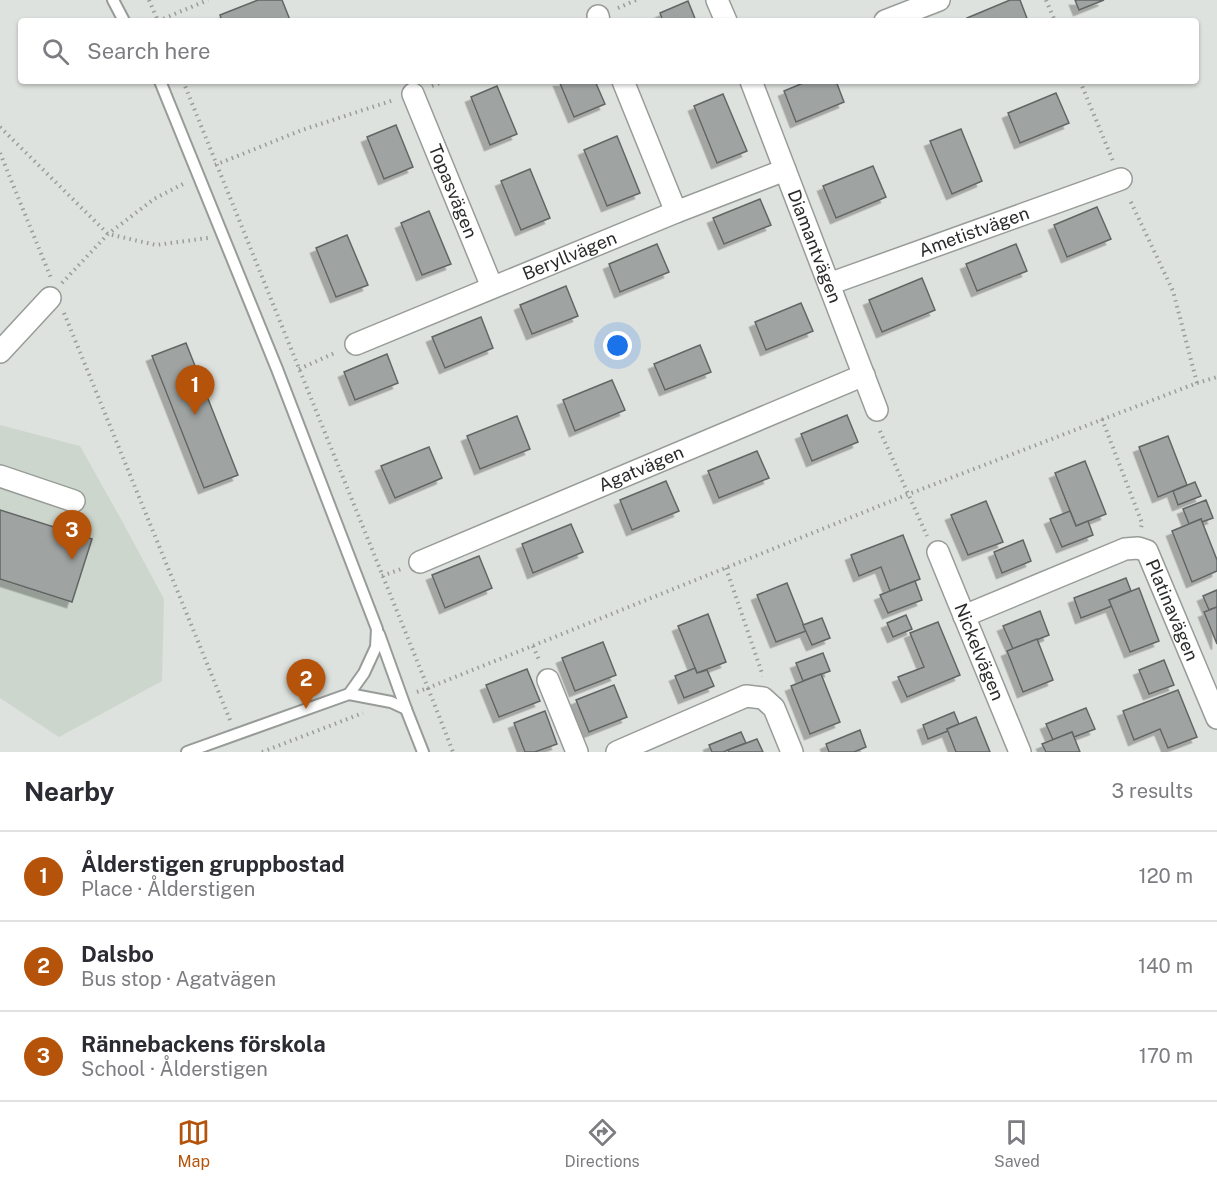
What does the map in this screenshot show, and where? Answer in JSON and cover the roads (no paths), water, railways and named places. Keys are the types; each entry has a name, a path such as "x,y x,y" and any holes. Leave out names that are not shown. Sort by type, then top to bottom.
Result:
{"street":[{"path":"717,0 725,18"},
{"path":"893,18 939,0"},
{"path":"624,84 676,212"},
{"name":"Diamantvägen","path":"752,84 877,410"},
{"name":"Topasvägen","path":"413,94 492,287"},
{"name":"Beryllvägen","path":"356,344 676,212 785,170"},
{"name":"Ametistvägen","path":"829,284 1121,179"},
{"path":"0,352 53,294"},
{"name":"Agatvägen","path":"420,562 864,375"},
{"path":"0,476 74,501"},
{"name":"Platinavägen","path":"964,616 1125,549 1137,548 1148,551 1217,717"},
{"name":"Nickelvägen","path":"938,552 1020,752"},
{"path":"548,680 577,752"},
{"path":"617,752 746,696 763,698 774,708 792,752"}],"lane":[{"path":"113,0 122,18"},
{"path":"161,84 277,369 423,752"},
{"path":"349,694 364,673 376,647 377,629"},
{"path":"187,752 349,694 391,702 406,710"}],"place":[{"name":"Ålderstigen gruppbostad","path":"195,415"},
{"name":"Rännebackens förskola","path":"72,560"},
{"name":"Dalsbo","path":"306,709"}]}
